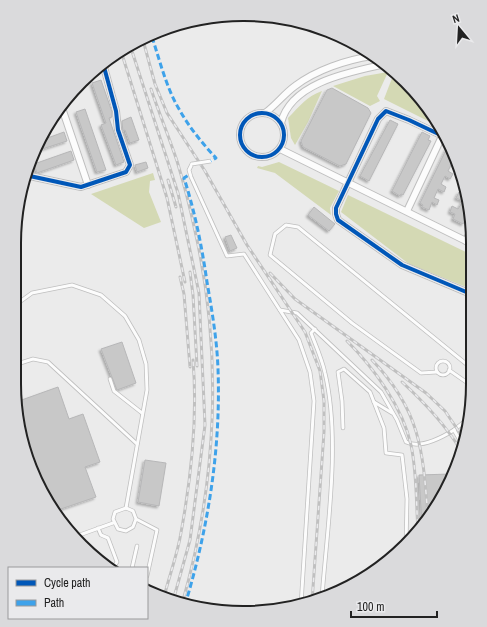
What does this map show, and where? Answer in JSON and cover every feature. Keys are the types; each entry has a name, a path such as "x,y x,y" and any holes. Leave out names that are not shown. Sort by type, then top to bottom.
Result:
{"street":[{"path":"265,113 279,99 309,77 358,58 365,57"},
{"path":"281,123 287,107 312,87 361,70 378,66"},
{"path":"32,176 81,187 126,172 130,165 118,130 116,111 105,70"},
{"path":"436,132 386,111 378,119 336,208 336,214 338,220 402,265 466,292"},
{"path":"64,113 88,185"},
{"path":"265,113 276,118 281,123 284,136 280,149 267,157 260,158 246,152 241,146 239,138 242,125 252,115 265,113"},
{"path":"407,211 441,142"},
{"path":"280,149 466,240"}],"lane":[{"path":"210,161 192,164 189,170 190,177 227,256 244,254 299,340 310,372 314,401 301,598"},
{"path":"449,370 443,376 437,372 421,373 352,323 270,255 275,234 286,225 298,227 466,364"},
{"path":"21,301 32,293 72,285 101,295 125,316 139,340 146,364 147,390 126,508"},
{"path":"280,310 297,312 381,392 394,414 406,442 411,445 421,445 454,430 463,423"},
{"path":"315,329 311,333 325,372 330,398 333,449 322,591"},
{"path":"21,363 32,359 48,362 137,444"},
{"path":"437,372 435,369 437,364 442,361 447,362 450,368 449,370 466,381"},
{"path":"343,428 342,401 338,372 344,369 355,377 370,392 384,428 386,453 402,455 407,499 406,535"},
{"path":"110,379 114,391 142,414"},
{"path":"374,402 394,414"},
{"path":"454,430 459,438"},
{"path":"126,508 133,511 136,519 133,527 126,531 118,529 113,523 113,515 115,512 126,508"},
{"path":"136,519 157,530 148,571"},
{"path":"80,535 113,523"},
{"path":"98,528 101,535 108,538 117,562 115,565"},
{"path":"132,567 137,546"}],"green space":[{"path":"386,72 387,74 377,96 380,101 370,106 333,86 365,76"},
{"path":"392,78 411,97 430,122 384,99"},
{"path":"322,91 308,122 295,145 291,138 288,118 308,99"},
{"path":"279,162 339,191 330,208 331,215 275,173 257,168 258,166 262,167"},
{"path":"153,173 155,180 150,181 149,192 161,222 144,228 91,194"},
{"path":"348,195 466,252 466,287 409,264 341,212"}],"building":[{"path":"101,80 112,112 112,117 109,118 124,162 116,165 101,125 106,123 92,83"},
{"path":"332,88 368,108 371,113 346,164 340,166 303,147 301,141 327,90"},
{"path":"85,109 106,170 97,172 76,112"},
{"path":"131,117 139,140 130,143 125,130 123,131 122,121"},
{"path":"390,120 398,124 369,181 360,176"},
{"path":"64,132 67,141 42,149 48,138"},
{"path":"422,132 430,136 428,140 431,141 403,195 401,194 400,196 392,191"},
{"path":"71,151 74,160 37,173 35,167 36,163"},
{"path":"446,151 451,164 448,171 453,174 450,179 445,176 441,184 446,187 444,192 438,189 434,198 439,200 437,205 432,202 429,210 422,207 423,205 420,203"},
{"path":"146,162 148,168 137,172 135,165"},
{"path":"459,192 460,192 462,201 456,198"},
{"path":"462,202 465,220 463,224 453,219 455,214 450,212 452,206 458,209"},
{"path":"314,207 335,224 329,231 308,215"},
{"path":"231,235 237,248 230,251 225,237"},
{"path":"122,342 136,383 117,390 101,349"},
{"path":"58,387 69,419 83,414 100,462 85,467 96,497 60,509 44,482 33,455 25,427 21,400"},
{"path":"145,460 166,463 159,506 138,502"},
{"path":"447,474 429,507 421,517 419,475"}],"railway":[{"path":"144,44 155,84 167,113 205,171 247,245 305,332 320,371 324,401 324,432 313,595"},
{"path":"132,51 178,193 199,293 205,425 190,540 175,595"},
{"path":"123,56 167,198 185,282"},
{"path":"151,89 177,161 189,204 204,277 210,324 212,418 209,465 203,512 194,558 184,597"},
{"path":"168,180 176,207"},
{"path":"190,272 193,295 197,366"},
{"path":"270,273 295,299 426,393 445,411 460,433"},
{"path":"180,277 184,294 190,367"},
{"path":"347,341 367,363 386,389 407,431 414,466 418,522"},
{"path":"166,592 177,553 190,472 195,405 193,360"},
{"path":"372,360 401,397 410,415 421,452 427,509"},
{"path":"402,382 434,414 457,445"}],"marked path":[{"path":"153,40 174,101 191,128 216,158 211,161"},
{"path":"187,598 200,547 211,488 215,459 218,399 218,369 215,336 203,256 192,204 184,178 190,174"}],"cycle path":[{"path":"32,176 81,187 126,172 130,165 118,130 116,111 105,70"},
{"path":"437,133 386,111 378,119 336,208 336,214 338,220 402,265 466,292"},
{"path":"258,113 266,113 271,114 278,119 283,126 284,135 283,144 278,151 271,156 258,157 250,154 243,147 240,139 240,131 243,123 250,116 258,113"}]}
